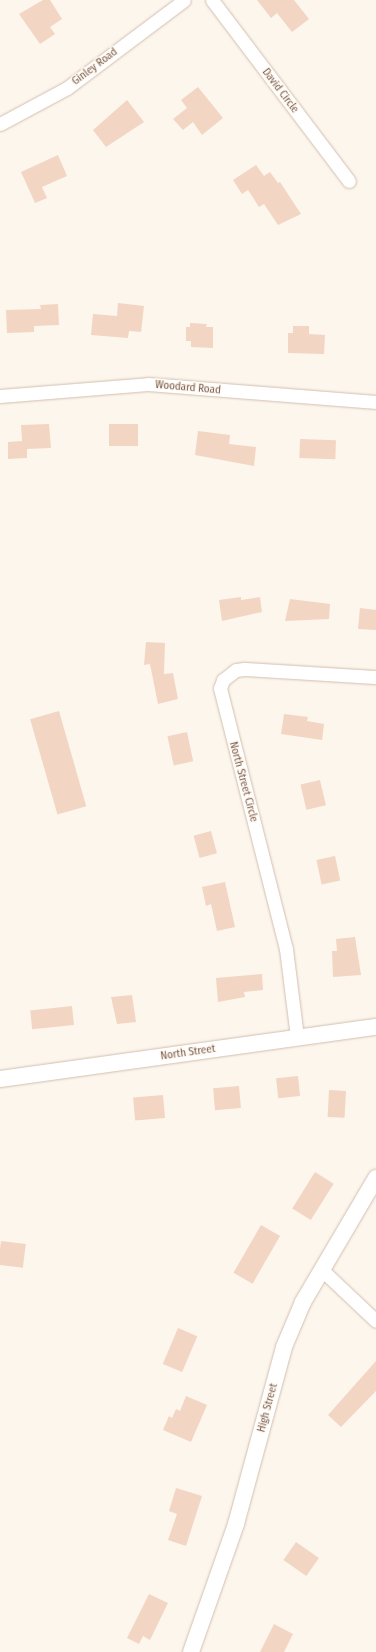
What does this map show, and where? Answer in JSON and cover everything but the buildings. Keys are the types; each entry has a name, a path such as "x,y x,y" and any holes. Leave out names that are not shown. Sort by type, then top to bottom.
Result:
{"street":[{"name":"Ginley Road","path":"0,124 67,88 184,0"},
{"name":"David Circle","path":"212,0 349,181"},
{"name":"Woodard Road","path":"0,396 148,384 376,402"},
{"name":"North Street Circle","path":"297,1037 281,926 220,688 223,680 236,670 244,669 376,677"},
{"name":"North Street","path":"0,1079 376,1027"},
{"name":"High Street","path":"191,1652 236,1524 284,1347 303,1302 376,1178"},
{"path":"322,1270 376,1321"}]}
